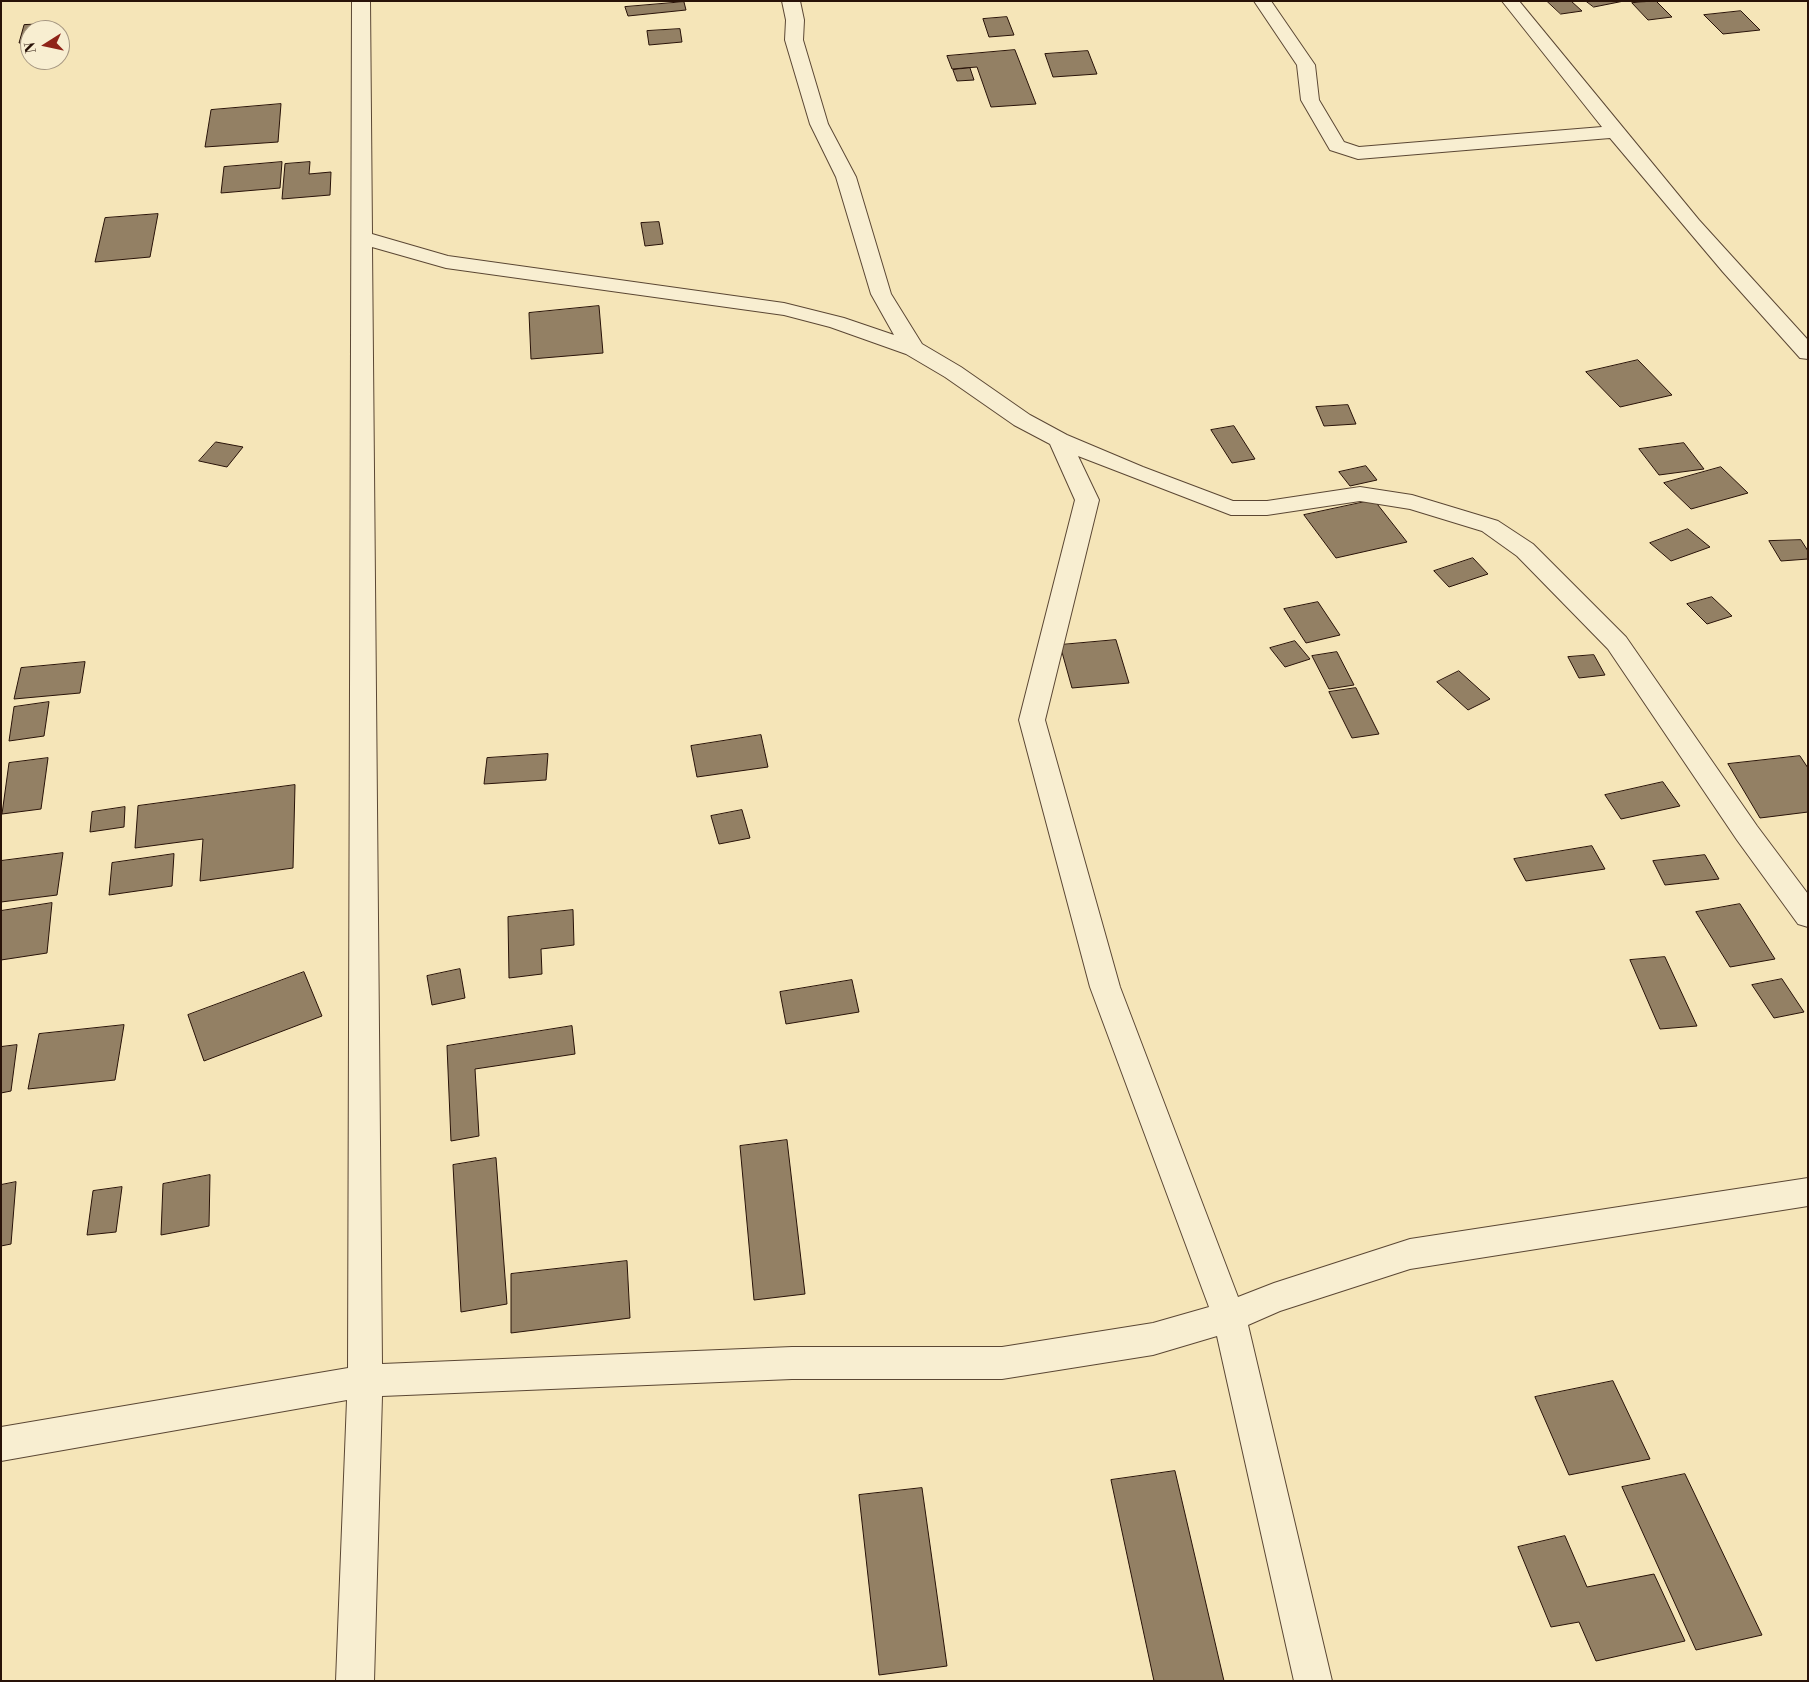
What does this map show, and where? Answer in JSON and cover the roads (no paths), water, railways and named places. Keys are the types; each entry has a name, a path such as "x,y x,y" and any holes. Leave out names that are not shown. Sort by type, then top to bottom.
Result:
{"street":[{"path":"355,1681 364,1381 361,1"},
{"path":"791,1 795,20 794,40 819,124 846,177 881,294 896,324 914,349"},
{"path":"1262,1 1306,65 1310,100 1316,115 1337,146 1345,150 1358,153 1614,132"},
{"path":"1510,1 1614,132 1764,308 1808,353"},
{"path":"362,238 446,262 784,310 837,322 914,349 954,372 1022,420 1060,440 1135,472 1231,508 1267,508 1360,494 1412,502 1490,526 1525,550 1617,643 1747,833 1808,916"},
{"path":"1060,440 1087,500 1032,720 1105,987 1229,1317 1313,1681"},
{"path":"1,1444 364,1381 792,1363 1002,1362 1153,1339 1229,1317 1274,1298 1410,1254 1808,1192"}]}
